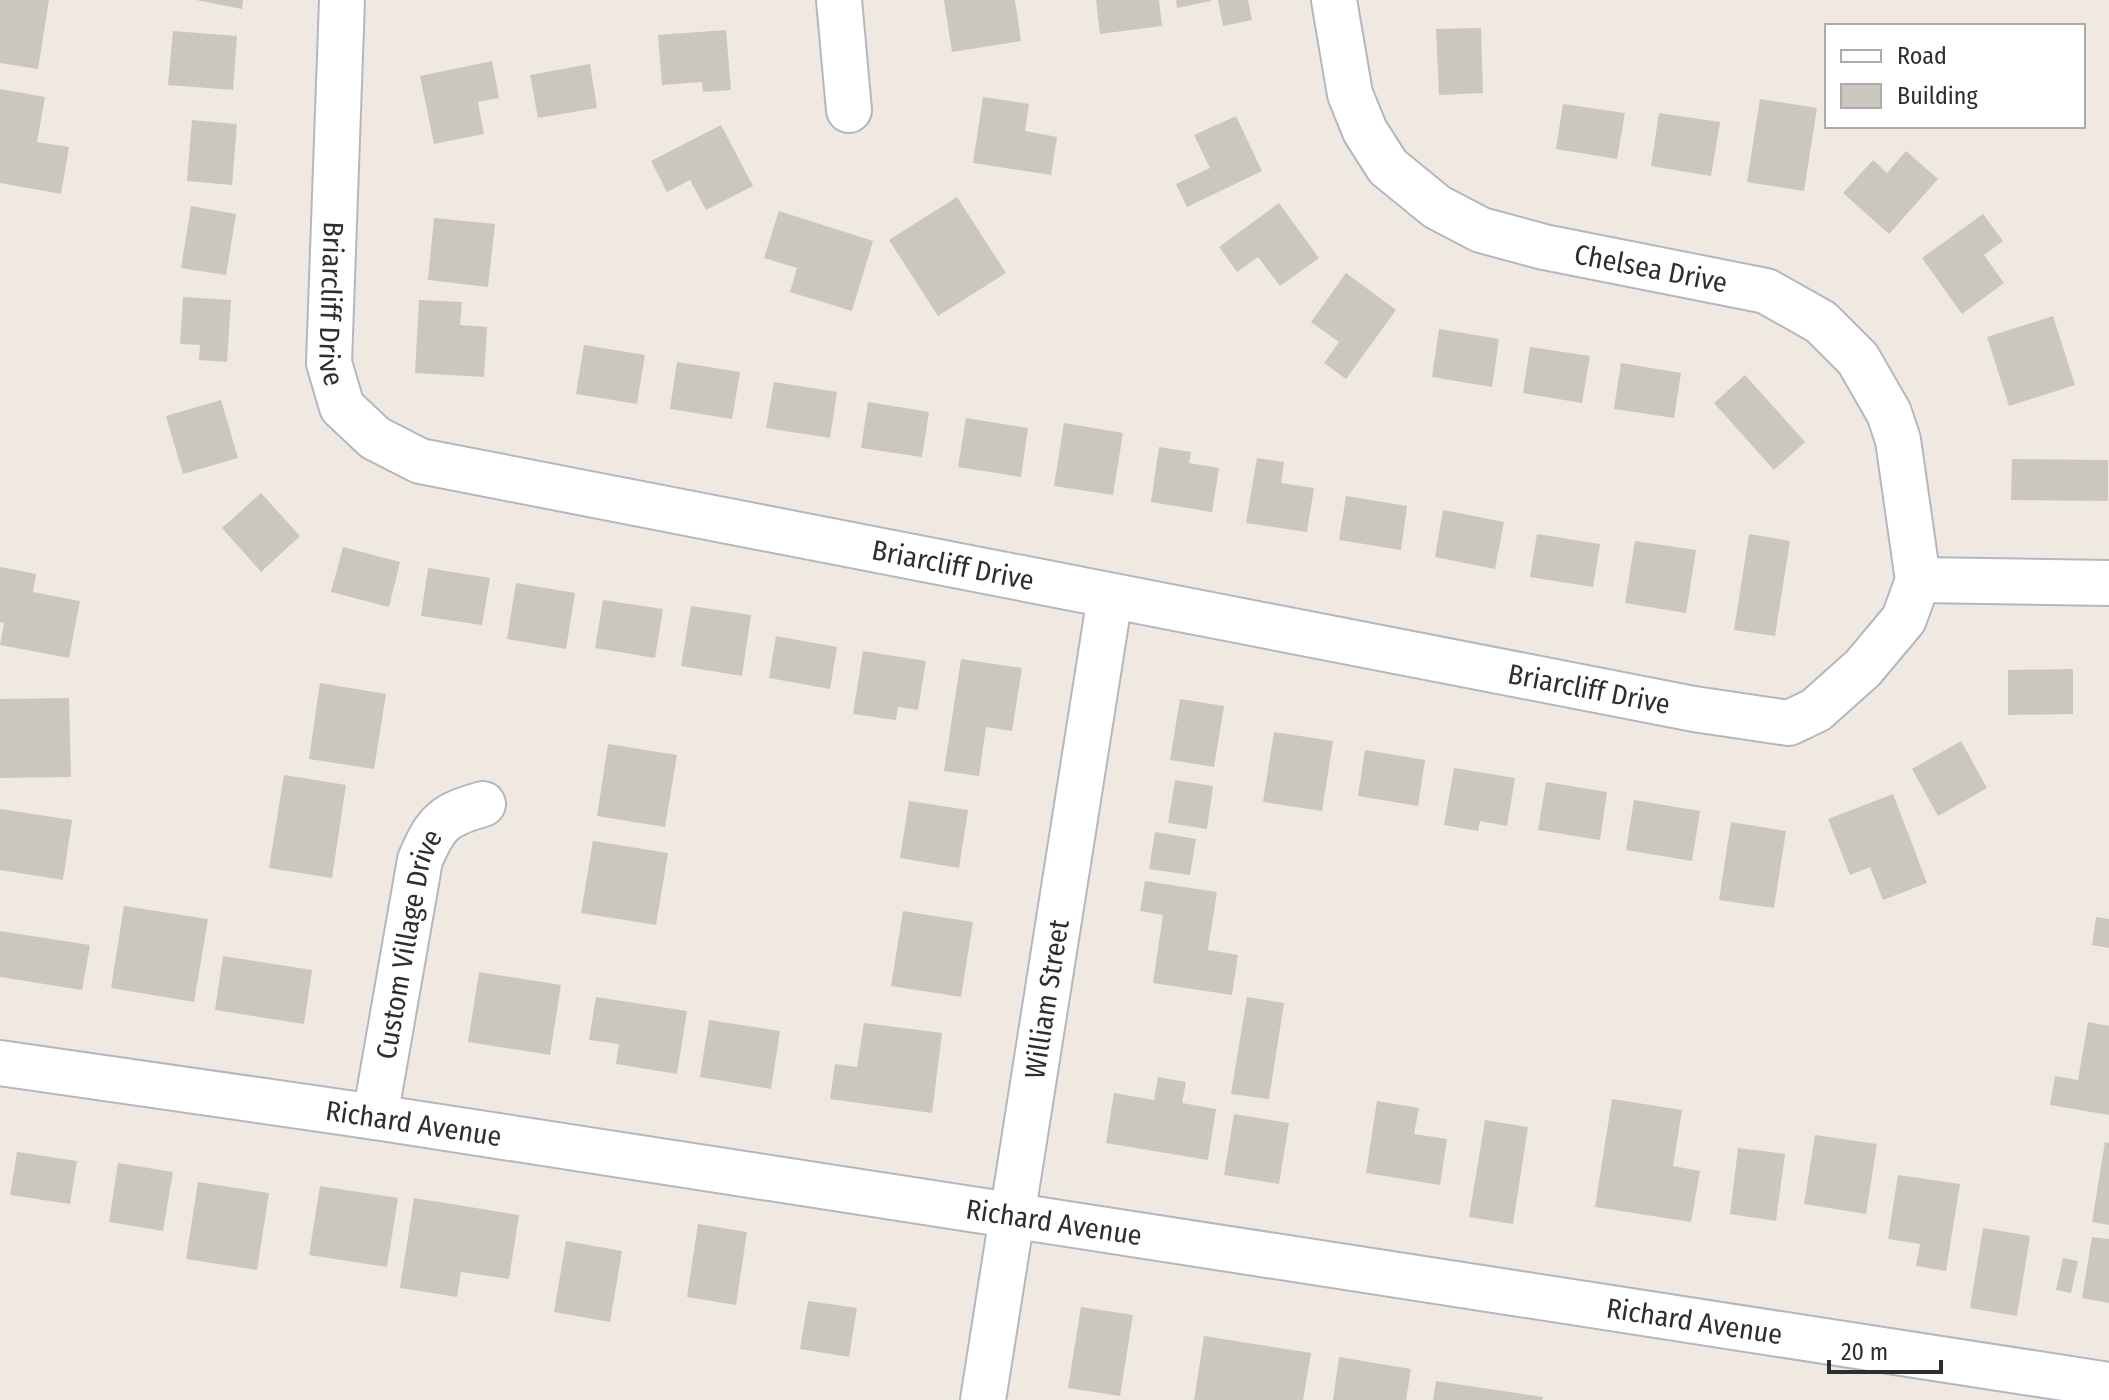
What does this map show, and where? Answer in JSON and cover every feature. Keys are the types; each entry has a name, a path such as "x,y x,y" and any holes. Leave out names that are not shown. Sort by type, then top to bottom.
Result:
{"street":[{"name":"Briarcliff Drive","path":"342,0 329,363 342,407 375,438 420,461 1679,706 1789,723 1816,710 1863,668 1904,619 1918,580"},
{"path":"839,0 849,110"},
{"name":"Chelsea Drive","path":"1334,0 1350,94 1365,131 1388,167 1437,207 1481,230 1544,247 1766,291 1821,322 1858,359 1889,413 1898,440 1918,580"},
{"path":"1918,580 2109,583"},
{"name":"William Street","path":"983,1400 1110,597"},
{"name":"Custom Village Drive","path":"375,1117 420,860 431,834 449,814 483,804"},
{"name":"Richard Avenue","path":"0,1063 375,1117 2109,1385"}],"building":[{"path":"0,0 49,0 38,69 0,63"},
{"path":"196,0 243,0 242,9"},
{"path":"944,0 1015,0 1021,41 952,52"},
{"path":"1096,0 1159,0 1162,26 1100,34"},
{"path":"1176,0 1211,0 1211,1 1177,8"},
{"path":"1218,0 1248,0 1252,20 1223,26"},
{"path":"1481,28 1483,93 1439,95 1436,29"},
{"path":"726,30 731,90 703,92 702,82 662,85 658,35"},
{"path":"173,31 237,36 233,90 168,85"},
{"path":"492,61 499,98 478,102 484,134 434,144 420,76"},
{"path":"590,64 597,108 538,118 530,75"},
{"path":"0,89 45,97 37,142 69,147 61,194 0,183"},
{"path":"983,97 1029,104 1025,131 1057,137 1051,175 973,163"},
{"path":"1760,99 1817,108 1804,191 1747,182"},
{"path":"1563,104 1625,113 1617,159 1556,149"},
{"path":"1659,113 1720,122 1711,176 1651,166"},
{"path":"1236,116 1262,171 1187,207 1176,184 1210,168 1194,135"},
{"path":"192,120 237,124 232,185 187,181"},
{"path":"721,125 753,186 706,210 690,180 667,192 651,161"},
{"path":"1906,151 1938,179 1889,234 1843,193 1873,160 1887,173"},
{"path":"957,197 1006,273 938,316 889,240"},
{"path":"1279,203 1319,258 1280,286 1258,257 1237,272 1219,247"},
{"path":"191,206 236,214 226,275 181,268"},
{"path":"779,211 873,241 852,311 790,292 797,268 764,258"},
{"path":"1983,214 2003,241 1984,255 2004,283 1962,314 1922,258"},
{"path":"434,218 495,224 488,287 428,280"},
{"path":"1346,273 1396,310 1346,379 1324,363 1339,342 1311,322"},
{"path":"183,297 231,300 227,362 199,360 200,345 180,344"},
{"path":"419,300 462,302 460,325 487,327 484,377 415,373"},
{"path":"2053,316 2075,385 2009,406 1987,337"},
{"path":"1439,329 1499,339 1492,387 1432,377"},
{"path":"584,345 645,355 637,404 576,394"},
{"path":"1530,347 1590,356 1582,403 1523,393"},
{"path":"677,362 740,372 732,419 670,409"},
{"path":"1621,363 1681,373 1674,418 1614,409"},
{"path":"1745,375 1805,442 1774,470 1714,403"},
{"path":"774,382 837,392 830,438 766,428"},
{"path":"221,400 238,458 183,474 166,416"},
{"path":"868,402 929,412 922,457 861,448"},
{"path":"966,418 1028,428 1021,477 958,467"},
{"path":"1064,423 1123,433 1113,495 1054,486"},
{"path":"1159,447 1191,452 1189,463 1219,468 1212,512 1151,502"},
{"path":"1257,458 1284,462 1281,483 1314,488 1307,532 1246,523"},
{"path":"2012,459 2108,460 2108,501 2011,500"},
{"path":"261,493 300,536 261,572 222,528"},
{"path":"1346,496 1407,506 1401,550 1339,540"},
{"path":"1443,510 1504,522 1495,569 1435,557"},
{"path":"1537,534 1600,544 1593,587 1530,577"},
{"path":"1749,534 1790,541 1775,636 1734,630"},
{"path":"1635,541 1696,550 1686,613 1625,603"},
{"path":"343,547 400,562 389,607 331,592"},
{"path":"0,567 36,574 33,592 80,601 69,658 0,645 4,623 0,622"},
{"path":"428,568 490,578 482,625 421,616"},
{"path":"516,583 575,593 566,649 507,639"},
{"path":"603,600 663,609 655,658 595,648"},
{"path":"691,606 751,615 742,676 681,666"},
{"path":"776,636 837,647 830,689 769,678"},
{"path":"863,651 926,661 918,710 898,707 896,720 853,714"},
{"path":"961,659 1022,668 1012,731 986,727 979,776 944,771"},
{"path":"2073,669 2073,714 2008,715 2008,670"},
{"path":"320,683 386,694 374,769 309,759"},
{"path":"69,698 71,777 0,778 0,699"},
{"path":"1180,699 1224,706 1214,767 1170,760"},
{"path":"1274,732 1333,741 1322,811 1263,802"},
{"path":"1961,741 1987,788 1938,816 1912,769"},
{"path":"608,744 677,755 665,827 597,816"},
{"path":"1365,750 1425,760 1418,806 1358,796"},
{"path":"1454,768 1515,778 1507,826 1480,821 1478,831 1444,825"},
{"path":"284,775 346,785 332,878 269,868"},
{"path":"1175,780 1213,786 1207,829 1168,823"},
{"path":"1546,782 1607,792 1600,840 1538,830"},
{"path":"1893,794 1927,883 1883,900 1870,867 1850,875 1828,819"},
{"path":"1634,800 1700,811 1692,861 1626,850"},
{"path":"909,801 968,810 959,868 900,858"},
{"path":"0,809 72,820 63,880 0,870"},
{"path":"1731,822 1786,831 1774,908 1719,900"},
{"path":"1155,832 1196,839 1190,875 1149,869"},
{"path":"593,841 668,853 656,925 581,913"},
{"path":"1145,881 1217,892 1208,950 1238,955 1232,995 1153,983 1163,915 1140,911"},
{"path":"124,906 208,919 194,1002 111,988"},
{"path":"903,911 973,922 961,997 891,986"},
{"path":"2096,917 2109,919 2109,948 2092,945"},
{"path":"0,931 90,945 82,990 0,977"},
{"path":"223,956 312,970 304,1024 215,1010"},
{"path":"479,972 561,985 550,1055 468,1042"},
{"path":"596,997 687,1011 677,1074 616,1064 619,1044 589,1040"},
{"path":"1247,997 1284,1003 1269,1099 1231,1094"},
{"path":"709,1020 780,1031 771,1089 700,1077"},
{"path":"2088,1022 2109,1026 2109,1115 2050,1105 2055,1076 2078,1080"},
{"path":"864,1023 942,1033 932,1113 830,1099 835,1064 857,1067"},
{"path":"1158,1077 1186,1082 1182,1103 1216,1109 1208,1160 1106,1143 1114,1093 1154,1100"},
{"path":"1612,1099 1682,1110 1673,1166 1700,1171 1691,1222 1595,1207"},
{"path":"1377,1101 1419,1108 1414,1134 1447,1139 1440,1185 1366,1173"},
{"path":"1234,1114 1289,1123 1279,1184 1224,1175"},
{"path":"1485,1120 1528,1127 1513,1224 1469,1217"},
{"path":"1815,1135 1877,1144 1866,1214 1804,1204"},
{"path":"2105,1142 2109,1143 2109,1225 2092,1222"},
{"path":"1738,1148 1785,1154 1776,1221 1730,1214"},
{"path":"17,1152 77,1161 70,1204 10,1195"},
{"path":"118,1163 173,1172 163,1231 109,1222"},
{"path":"1898,1175 1960,1184 1946,1271 1916,1266 1920,1244 1888,1239"},
{"path":"198,1182 269,1193 257,1270 186,1259"},
{"path":"320,1186 398,1198 387,1267 309,1255"},
{"path":"414,1198 519,1215 509,1279 461,1272 457,1297 400,1288"},
{"path":"698,1224 747,1232 736,1305 687,1297"},
{"path":"1983,1228 2030,1236 2017,1316 1970,1308"},
{"path":"2092,1237 2109,1239 2109,1303 2082,1298"},
{"path":"566,1241 622,1251 610,1322 554,1312"},
{"path":"2063,1258 2078,1261 2071,1293 2056,1290"},
{"path":"808,1301 857,1308 849,1357 800,1349"},
{"path":"1081,1307 1133,1315 1120,1396 1068,1388"},
{"path":"1204,1336 1311,1353 1303,1400 1194,1400"},
{"path":"1339,1357 1411,1369 1406,1400 1333,1400"},
{"path":"1436,1381 1543,1397 1542,1400 1433,1400"}]}
